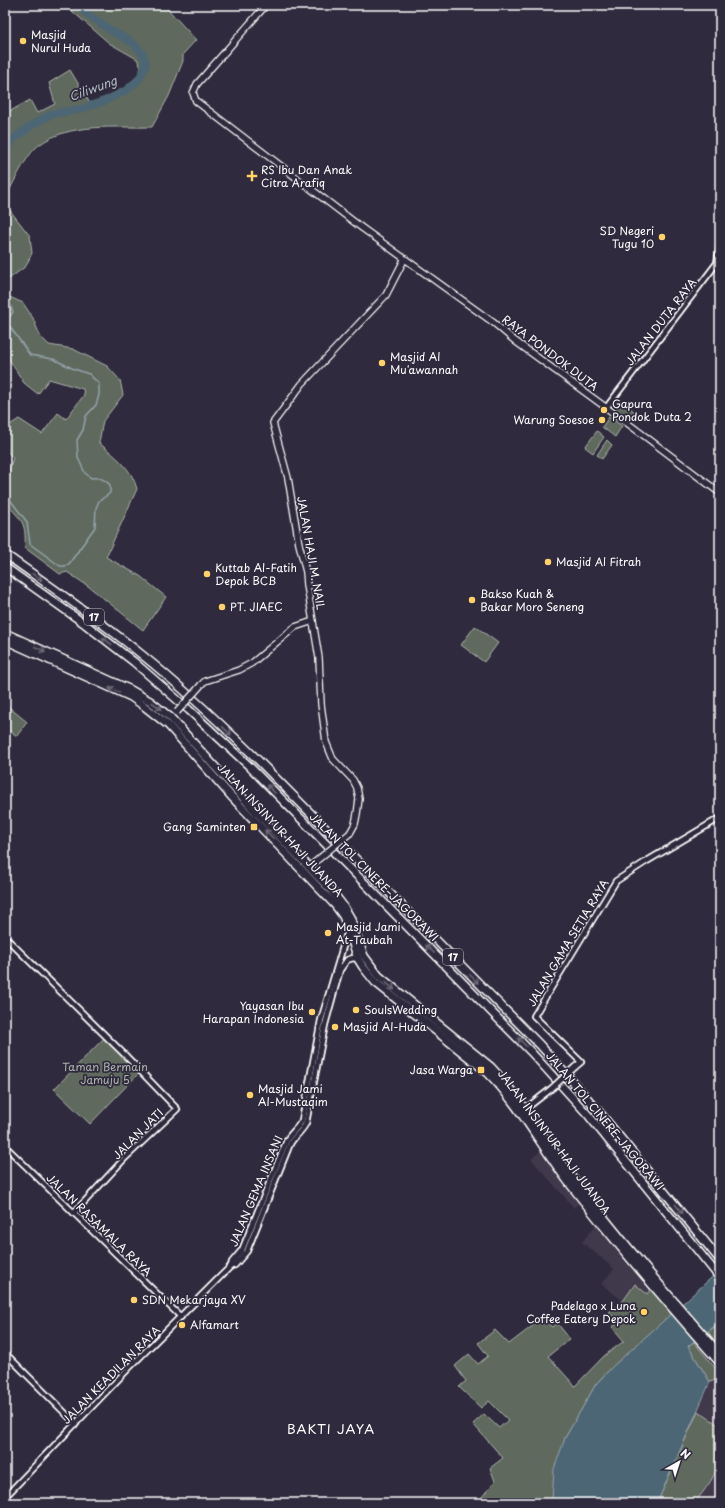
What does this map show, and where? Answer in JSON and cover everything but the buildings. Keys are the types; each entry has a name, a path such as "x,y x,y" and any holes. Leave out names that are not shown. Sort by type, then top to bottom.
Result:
{"highway":[{"name":"JALAN TOL CINERE–JAGORAWI","path":"5,554 141,654 217,721 256,758 540,1045 596,1108 720,1260"},
{"name":"JALAN TOL CINERE–JAGORAWI","path":"7,568 74,616 134,662 189,710 248,765 531,1052 589,1116 720,1278"},
{"name":"JALAN INSINYUR HAJI JUANDA","path":"5,632 131,690 150,701 171,718 234,793 327,894 343,916 358,959 375,982 495,1080 506,1093 566,1178 673,1306 710,1347 720,1363"},
{"name":"JALAN INSINYUR HAJI JUANDA","path":"5,640 131,697 168,725 331,890 350,917 364,956 375,972 491,1067 511,1090 576,1182 642,1264 673,1306"},
{"name":"JALAN INSINYUR HAJI JUANDA","path":"710,1347 720,1354"}],"main road":[{"name":"RAYA PONDOK DUTA","path":"266,5 197,84 193,93 195,99 404,260 494,323 515,341 720,493"},
{"name":"JALAN HAJI M. NAIL","path":"309,867 350,832 355,824 359,799 357,788 353,780 333,759 326,742 321,704 319,658 306,572 299,544 288,478 273,422 302,384 386,295 404,260"},
{"path":"171,718 205,680 239,670 252,663 295,627 313,621"}],"street":[{"name":"JALAN DUTA RAYA","path":"606,408 717,263 720,244"},
{"name":"JALAN GAMA SETIA RAYA","path":"524,1110 551,1089 581,1062 534,1016 616,881 720,818"},
{"name":"JALAN GEMA INSANI","path":"331,991 338,960 348,929"},
{"name":"JALAN JATI","path":"5,937 177,1108 125,1158 74,1213"},
{"path":"338,960 344,962 350,958 358,959"},
{"name":"JALAN GEMA INSANI","path":"231,1266 232,1262 246,1244 294,1130 299,1126 305,1114 319,1026 331,991 344,962"},
{"name":"JALAN RASAMALA RAYA","path":"5,1146 181,1317"},
{"name":"JALAN KEADILAN RAYA","path":"5,1497 231,1266"},
{"path":"5,1353 76,1424"}],"shaded area":[{"path":"544,1148 585,1197 574,1208 531,1159"},
{"path":"600,1220 652,1287 647,1294 635,1284 623,1301 601,1284 614,1269 582,1242"},
{"path":"720,1378 720,1426 698,1411 710,1382"},
{"path":"720,1459 720,1503 694,1503 704,1491 717,1468"}],"green space":[{"path":"65,5 164,5 196,40 183,54 183,61 169,96 152,127 79,129 51,138 39,145 29,156 5,199 5,114 30,100 37,113 55,104 49,83 70,70 91,105 137,81 142,70 137,59 109,43"},
{"path":"5,204 30,236 32,253 26,266 5,282"},
{"path":"5,295 23,303 33,318 40,336 49,345 73,349 107,366 120,380 123,395 103,421 99,443 117,458 127,469 135,482 137,489 106,557 140,576 166,597 143,630 88,586 67,572 60,574 25,548 25,533 22,522 5,503 5,471 8,473 13,458 5,449 5,428 19,419 42,434 58,413 66,419 84,395 83,389 49,379 38,394 24,383 5,353"},
{"path":"616,398 635,412 627,420 609,407"},
{"path":"609,417 622,426 615,437 602,427"},
{"path":"597,431 604,437 593,453 585,447"},
{"path":"607,440 612,445 602,459 597,455"},
{"path":"475,626 498,643 484,662 461,645"},
{"path":"5,704 27,722 17,736 5,728"},
{"name":"Taman Bermain Jamuju 5","path":"106,1036 141,1071 90,1124 54,1089"},
{"path":"635,1284 647,1294 652,1287 673,1313 613,1366 596,1384 565,1438 552,1500 554,1503 477,1503 495,1481 490,1468 503,1458 473,1424 484,1414 499,1428 508,1420 489,1401 481,1408 459,1387 466,1381 455,1366 469,1354 478,1364 488,1356 478,1343 495,1330 509,1344 543,1318 552,1327 557,1323 570,1339 548,1356 575,1386 604,1356 624,1341 612,1327 618,1323 609,1312 623,1301"},
{"path":"720,1322 720,1347 708,1332"},
{"path":"694,1342 720,1374 720,1378 710,1382 688,1346"},
{"path":"698,1411 720,1426 720,1453 717,1469 706,1488 694,1503 657,1503"}],"water":[{"path":"720,1270 720,1322 688,1346 710,1382 657,1503 554,1503 552,1500 554,1469 565,1438 596,1384 613,1366"}],"waterway":[{"name":"Ciliwung","path":"5,151 12,140 32,125 52,114 81,109 107,100 127,90 139,79 146,65 143,54 133,43 110,30 86,13 78,5"},
{"path":"5,292 13,312 8,319 8,324 30,355 53,359 89,374 99,384 99,395 96,405 86,416 83,430 77,440 78,458 85,473 91,478 102,479 110,485 110,493 99,501 96,508 95,527 69,564 65,566 60,566 30,544 27,522 5,493"}],"place":[{"name":"Masjid Nurul Huda","path":"23,41"},
{"name":"RS Ibu Dan Anak Citra Arafiq","path":"252,176"},
{"name":"SD Negeri Tugu 10","path":"662,237"},
{"name":"Masjid Al Mu'awannah","path":"382,363"},
{"name":"Gapura Pondok Duta 2","path":"604,410"},
{"name":"Warung Soesoe","path":"602,420"},
{"name":"Masjid Al Fitrah","path":"548,562"},
{"name":"Kuttab Al-Fatih Depok BCB","path":"207,574"},
{"name":"Bakso Kuah & Bakar Moro Seneng","path":"472,600"},
{"name":"PT. JIAEC","path":"222,607"},
{"name":"Gang Saminten","path":"254,827"},
{"name":"Masjid Jami At-Taubah","path":"328,933"},
{"name":"SoulsWedding","path":"356,1010"},
{"name":"Yayasan Ibu Harapan Indonesia","path":"312,1012"},
{"name":"Masjid Al-Huda","path":"335,1027"},
{"name":"Jasa Warga","path":"481,1070"},
{"name":"Masjid Jami Al-Mustaqim","path":"250,1095"},
{"name":"SDN Mekarjaya XV","path":"134,1300"},
{"name":"Padelago x Luna Coffee Eatery Depok","path":"644,1312"},
{"name":"Alfamart","path":"182,1325"}],"district":[{"name":"BAKTI JAYA","path":"331,1429"}]}
